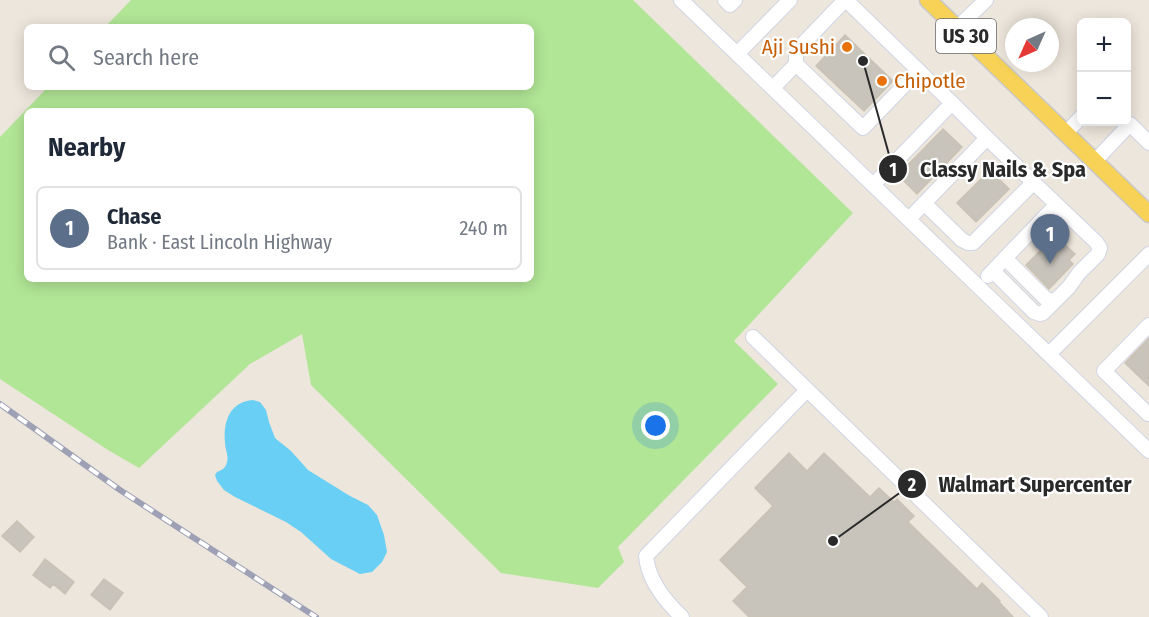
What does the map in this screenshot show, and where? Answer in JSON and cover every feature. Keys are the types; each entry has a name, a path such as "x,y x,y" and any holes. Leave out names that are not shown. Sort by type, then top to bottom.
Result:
{"main road":[{"name":"US 30","path":"928,0 1149,214"}],"lane":[{"path":"725,0 730,6 735,0"},
{"path":"737,54 790,0"},
{"path":"772,88 796,64 796,51 845,0 1100,248 1098,254 1040,314 1034,312 1001,263"},
{"path":"957,28 986,0"},
{"path":"690,3 737,54 1149,451"},
{"path":"796,64 864,128 918,71"},
{"path":"873,185 952,103"},
{"path":"1066,133 1077,121"},
{"path":"1095,161 1130,124 1149,143"},
{"path":"909,219 987,138"},
{"path":"924,203 962,240 974,243 1033,183"},
{"path":"978,286 1056,205"},
{"path":"1049,354 1149,255"},
{"path":"1001,263 1049,292 1053,295 1054,302"},
{"path":"1131,434 1148,414 1104,371 1149,325"},
{"path":"753,337 1041,617"},
{"path":"682,617 662,595 654,582 647,568 646,556 807,390"}],"green space":[{"path":"131,0 633,0 853,213 734,341 778,384 618,547 624,562 598,588 501,573 311,385 302,334 250,364 139,468 0,379 0,137 24,112 24,282 534,282 534,108 28,108 45,90 534,90 534,24 108,24"}],"water":[{"path":"253,400 260,402 266,410 275,438 291,451 308,470 368,505 377,515 387,552 382,562 372,572 360,574 331,559 301,532 286,522 235,497 224,490 217,481 215,475 225,467 227,460 225,427 227,420 239,404"}],"building":[{"path":"845,35 893,81 864,111 816,66"},
{"path":"943,129 962,147 917,194 898,175"},
{"path":"990,170 1009,189 976,222 957,203"},
{"path":"1060,240 1075,254 1069,260 1073,264 1049,289 1026,265 1050,241 1054,245"},
{"path":"1149,338 1149,386 1125,363"},
{"path":"789,453 807,471 824,453 870,497 879,488 894,502 897,499 914,516 908,522 977,589 982,583 1013,617 749,617 733,601 747,587 720,560 773,506 755,488"},
{"path":"17,521 34,537 20,552 2,536"},
{"path":"45,559 74,582 65,594 53,584 50,588 33,575"},
{"path":"104,579 123,593 110,610 91,595"}],"railway":[{"path":"0,404 120,490 316,617"}],"place":[{"name":"Aji Sushi","path":"847,47"},
{"name":"Classy Nails & Spa","path":"863,61"},
{"name":"Chipotle","path":"882,81"},
{"name":"Chase","path":"1050,264"},
{"name":"Walmart Supercenter","path":"833,541"}]}
